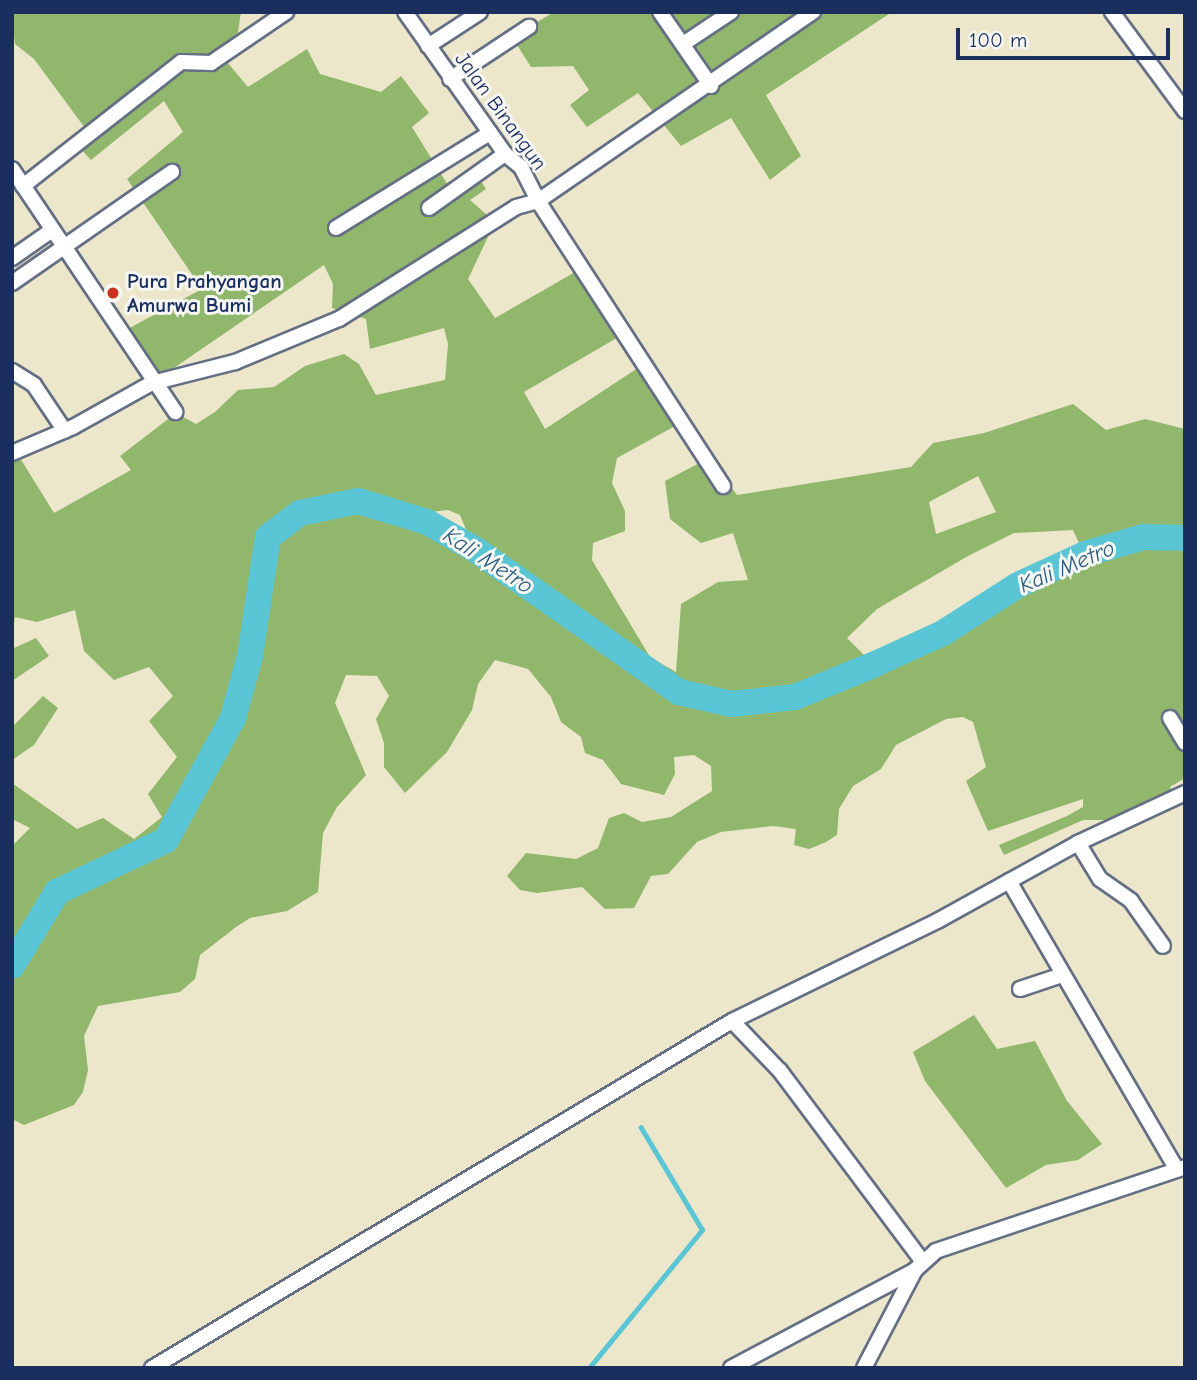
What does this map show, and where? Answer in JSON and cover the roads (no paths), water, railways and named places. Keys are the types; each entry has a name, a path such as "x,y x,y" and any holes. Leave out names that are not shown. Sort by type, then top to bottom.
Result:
{"street":[{"path":"23,186 181,62 211,63 286,12"},
{"name":"Jalan Binangun","path":"405,12 505,155 521,167 538,201 723,486"},
{"path":"428,46 480,12"},
{"path":"660,12 711,86"},
{"path":"683,44 731,12"},
{"path":"12,453 65,431 152,383 235,362 339,319 516,207 538,201 711,86 813,12"},
{"path":"1112,12 1185,111"},
{"path":"450,79 528,27"},
{"path":"336,228 490,133"},
{"path":"429,208 505,155"},
{"path":"12,169 152,383 175,412"},
{"path":"12,283 172,172"},
{"path":"12,258 52,230"},
{"path":"12,371 34,385 65,431"},
{"path":"1170,718 1185,743"},
{"path":"152,1368 733,1021 1009,881 1078,843 1185,793"},
{"path":"1078,843 1100,879 1131,901 1163,946"},
{"path":"731,1368 919,1266 936,1251 1181,1168 1087,1018 1009,881"},
{"path":"1020,989 1062,975"},
{"path":"733,1021 780,1071 919,1266"},
{"path":"864,1368 919,1266"}],"waterway":[{"name":"Kali Metro","path":"12,966 57,892 166,840 233,718 250,656 268,537 300,513 358,501 427,522 476,550 679,692 732,704 795,697 873,665 943,633 1018,585 1085,554 1143,537 1185,538"},
{"path":"589,1368 702,1230 641,1128"}],"place":[{"name":"Pura Prahyangan Amurwa Bumi","path":"113,293"}]}
